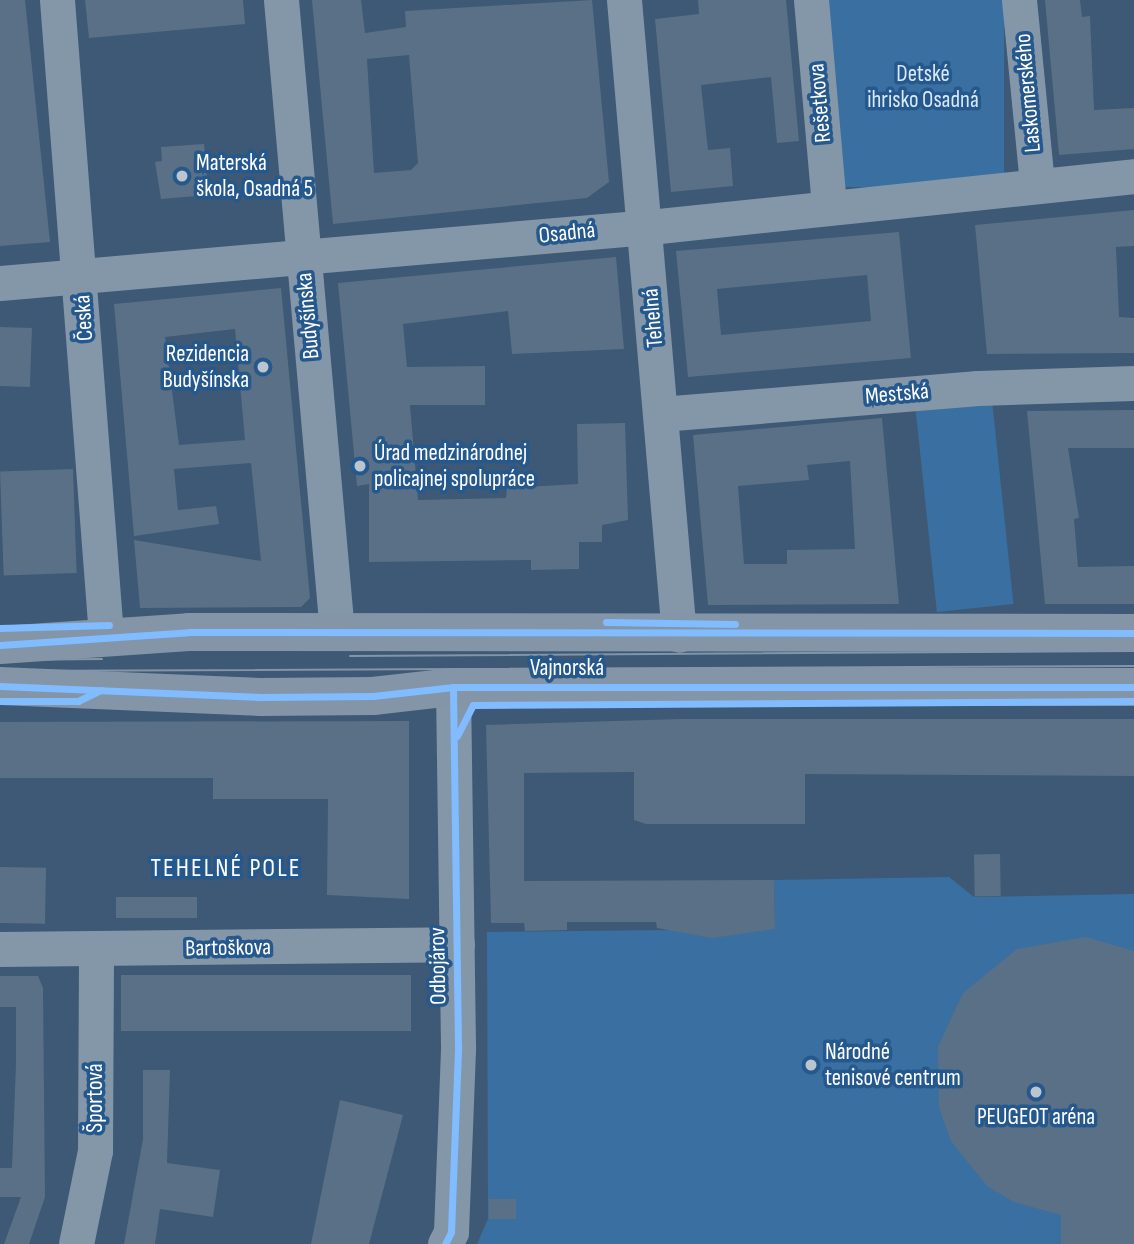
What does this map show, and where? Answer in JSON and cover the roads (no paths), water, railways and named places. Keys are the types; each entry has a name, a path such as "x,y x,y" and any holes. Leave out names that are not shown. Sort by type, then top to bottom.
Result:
{"main road":[{"name":"Vajnorská","path":"0,645 106,635 355,632 492,631 679,635 1134,633"},
{"path":"453,687 468,655 492,631"},
{"name":"Vajnorská","path":"355,632 413,641 453,687"},
{"name":"Vajnorská","path":"0,686 260,697 373,696 453,687 1134,687"}],"street":[{"name":"Česká","path":"57,0 81,277 106,635"},
{"name":"Budyšínska","path":"281,0 303,258 355,632"},
{"name":"Tehelná","path":"624,0 679,635"},
{"name":"Rešetkova","path":"811,0 829,206"},
{"name":"Laskomerského","path":"1019,0 1037,185"},
{"name":"Osadná","path":"0,283 645,226 1134,176"},
{"name":"Mestská","path":"661,414 1002,386 1134,383"},
{"name":"Odbojárov","path":"445,1244 451,1232 458,1046 453,687"},
{"name":"Bartoškova","path":"0,949 457,944"},
{"name":"Športová","path":"76,1244 95,1151 96,949"}],"tram line":[{"path":"350,656 1134,651"},
{"path":"0,660 102,659"},
{"path":"0,671 1134,666"}],"place":[{"name":"Materská škola, Osadná 5","path":"182,176"},
{"name":"Rezidencia Budyšínska","path":"263,367"},
{"name":"Úrad medzinárodnej policajnej spolupráce","path":"360,466"},
{"name":"Národné tenisové centrum","path":"811,1065"},
{"name":"PEUGEOT aréna","path":"1036,1092"}],"district":[{"name":"TEHELNÉ POLE","path":"226,869"}],"park label":[{"name":"Detské ihrisko Osadná","path":"923,87"}]}
